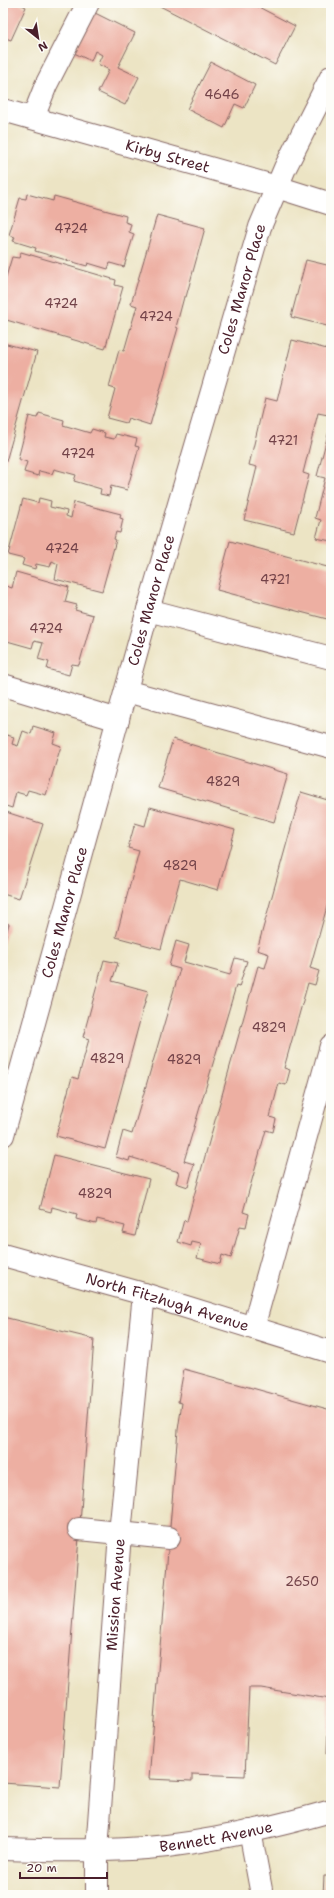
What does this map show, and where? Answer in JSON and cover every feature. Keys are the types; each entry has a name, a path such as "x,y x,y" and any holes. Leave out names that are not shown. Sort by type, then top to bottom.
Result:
{"street":[{"path":"33,118 46,85 88,3"},
{"name":"Coles Manor Place","path":"3,1135 148,610 260,227 277,187 331,77"},
{"name":"Kirby Street","path":"3,110 277,187 331,204"},
{"path":"148,610 331,658"},
{"path":"3,685 118,720"},
{"path":"126,691 331,747"},
{"path":"252,1328 331,1046"},
{"name":"North Fitzhugh Avenue","path":"3,1255 144,1294 331,1352"},
{"name":"Mission Avenue","path":"97,1895 97,1850 120,1533 144,1294"},
{"path":"79,1529 169,1538"},
{"name":"Bennett Avenue","path":"3,1849 97,1850 167,1846 250,1831 331,1811"},
{"path":"250,1831 262,1895"}],"building":[{"path":"3,3 18,3 26,7 11,40 3,37"},
{"path":"154,3 251,3 295,26 275,65"},
{"path":"93,12 135,33 118,67 139,77 125,105 98,92 109,70 98,64 102,55 95,51 91,61 74,53"},
{"path":"211,62 255,85 244,108 235,104 224,128 187,109"},
{"path":"27,194 53,201 54,196 126,216 125,222 131,224 129,232 134,234 124,267 110,263 108,269 88,263 87,266 35,251 36,248 13,241 15,237 9,235 20,198 26,199"},
{"path":"157,215 205,228 186,297 184,297 176,327 178,328 150,425 128,418 126,423 107,418 115,389 109,387 119,350 124,351 137,306 131,304"},
{"path":"21,252 116,280 115,285 123,287 105,349 3,319 3,276 6,277 12,257 19,258"},
{"path":"306,260 331,266 331,327 291,317"},
{"path":"292,340 331,350 331,403 328,415 318,413 303,473 309,475 294,532 244,520 257,467 249,465 265,398 277,401"},
{"path":"3,343 37,352 3,472"},
{"path":"39,413 64,420 63,425 90,433 92,429 105,433 104,437 114,439 116,434 137,439 135,446 139,447 127,490 111,486 109,496 100,494 101,489 74,481 76,475 54,469 52,474 39,471 38,476 24,472 27,462 18,459 29,416 37,418"},
{"path":"331,423 331,541 316,538 321,520 315,518 325,478 317,476"},
{"path":"39,498 51,501 50,507 67,511 66,516 71,518 74,502 121,514 120,518 123,519 120,533 116,532 114,539 116,540 102,591 55,579 58,564 52,561 50,567 36,564 35,569 22,565 24,559 8,555 23,499 38,503"},
{"path":"230,541 331,568 331,620 217,590"},
{"path":"16,572 69,587 65,602 77,605 75,610 93,615 79,665 72,664 69,675 47,669 49,662 38,659 43,643 34,641 32,648 7,641 5,649 3,648 3,585 12,588"},
{"path":"33,726 56,733 53,743 61,746 46,795 28,790 26,795 16,792 12,808 3,805 3,734 14,737 12,744 18,746 23,731 31,734"},
{"path":"173,739 288,774 274,822 158,788"},
{"path":"301,792 331,801 331,892 310,968 319,971 315,985 308,983 284,1068 290,1070 286,1085 279,1083 270,1117 276,1119 273,1132 266,1130 243,1212 249,1214 246,1227 240,1226 231,1258 222,1255 220,1264 197,1258 201,1244 192,1242 191,1246 178,1242 184,1220 187,1221 258,966 265,968 269,954 257,950"},
{"path":"150,807 235,830 218,890 180,879 161,949 116,937 139,851 128,848 135,823 145,826"},
{"path":"3,811 43,824 19,899 3,894"},
{"path":"3,922 9,924 3,945"},
{"path":"176,941 189,945 184,962 230,975 235,958 247,961 239,987 236,986 184,1161 194,1164 188,1187 176,1183 179,1172 130,1157 129,1161 116,1157 123,1131 132,1134 180,969 169,966"},
{"path":"104,960 118,963 112,981 148,991 105,1149 56,1136 72,1077 78,1079 89,1039 83,1037"},
{"path":"54,1155 149,1179 135,1236 123,1233 125,1226 97,1219 96,1224 76,1219 77,1214 52,1207 51,1212 40,1209"},
{"path":"3,1317 94,1339 60,1787 3,1783"},
{"path":"184,1369 331,1410 331,1752 327,1753 329,1699 261,1688 249,1688 245,1776 192,1774 192,1781 149,1779 178,1430 182,1403 178,1402"},
{"path":"324,1876 331,1876 331,1895 323,1895"}]}
